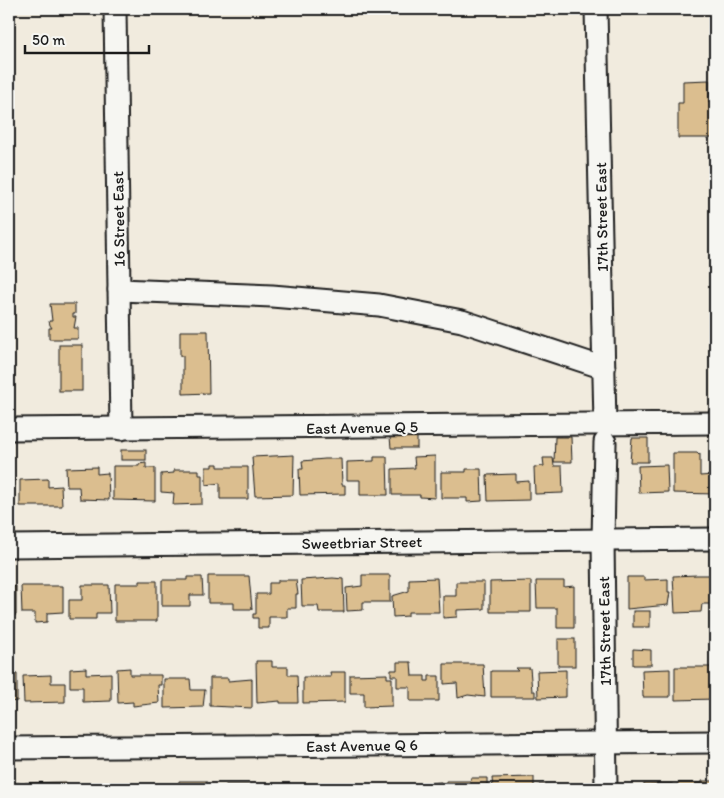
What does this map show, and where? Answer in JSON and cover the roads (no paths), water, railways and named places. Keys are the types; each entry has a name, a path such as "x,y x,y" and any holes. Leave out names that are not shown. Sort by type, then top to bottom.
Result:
{"street":[{"name":"16 Street East","path":"115,9 121,429"},
{"name":"17th Street East","path":"596,9 605,433 603,540 606,789"},
{"path":"119,290 272,296 380,305 462,321 604,368"},
{"name":"East Avenue Q 5","path":"9,429 605,433 715,423"},
{"name":"Sweetbriar Street","path":"9,546 715,539"},
{"name":"East Avenue Q 6","path":"9,748 715,742"}]}
